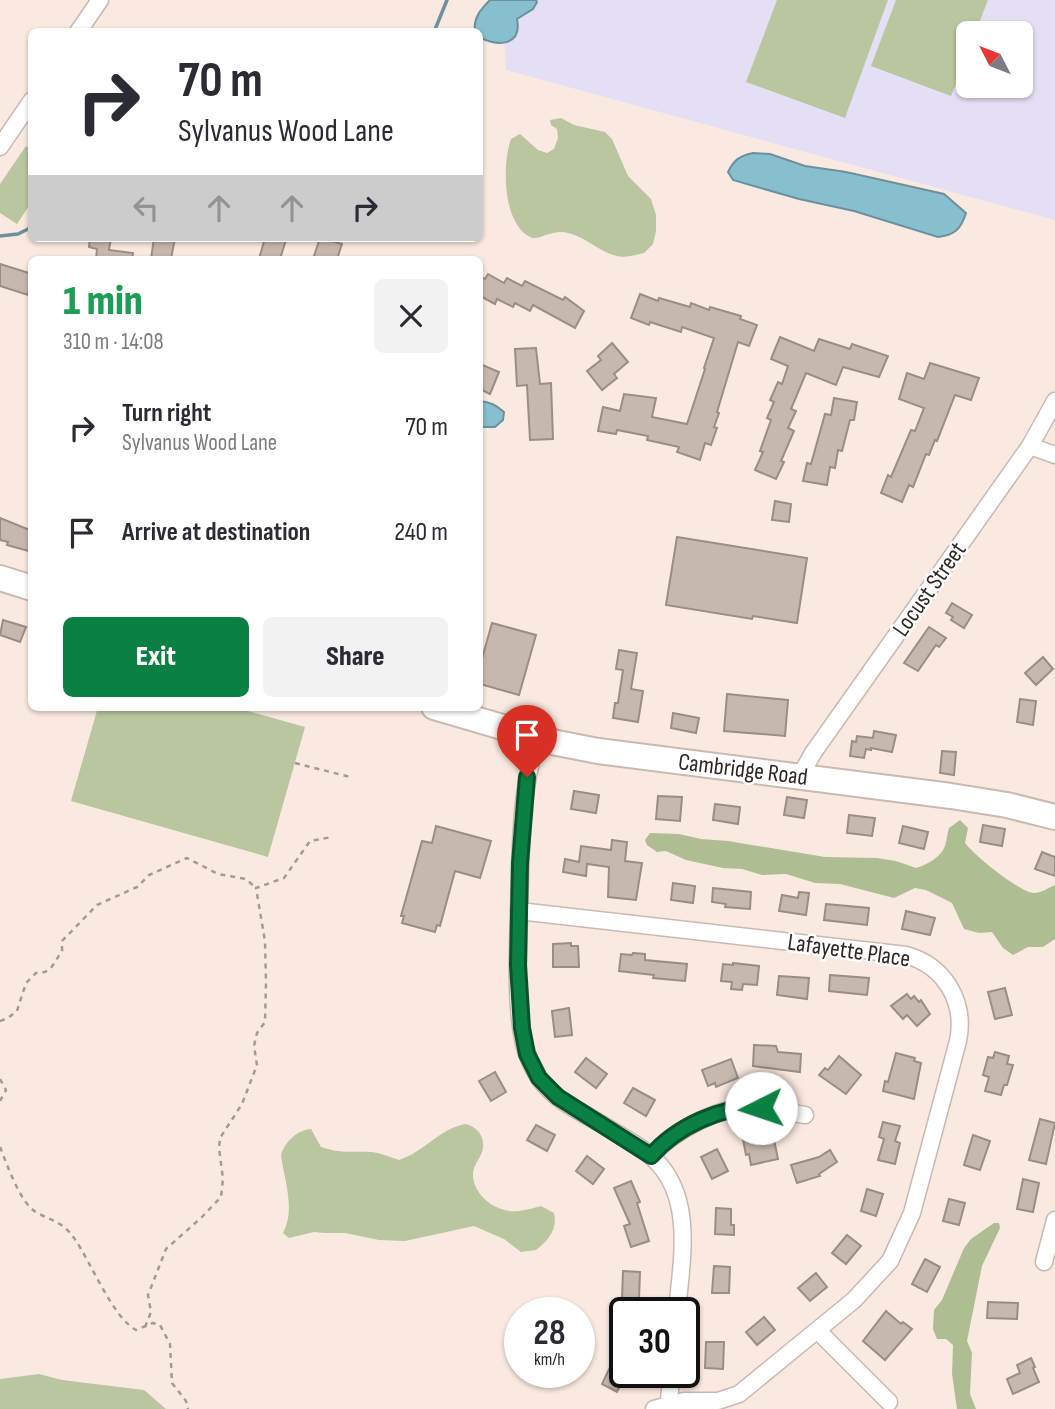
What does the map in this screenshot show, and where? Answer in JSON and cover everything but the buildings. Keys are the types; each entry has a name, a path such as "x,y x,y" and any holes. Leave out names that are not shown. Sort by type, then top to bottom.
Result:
{"highway":[{"path":"0,578 28,587"},
{"name":"Cambridge Road","path":"448,711 538,737 617,754 964,798 1055,817"}],"street":[{"path":"81,28 100,0"},
{"path":"0,147 28,106"},
{"name":"Locust Street","path":"800,776 819,743 1030,446 1055,401"},
{"path":"1030,446 1055,455"},
{"path":"538,737 527,777 519,911 518,965 522,1028 527,1054 539,1078 558,1097 651,1156 669,1178 680,1206 682,1230 678,1297"},
{"name":"Lafayette Place","path":"519,911 898,953 922,961 936,970 948,983 958,1007 960,1033 924,1172 906,1229 879,1275 861,1294 746,1390 732,1398 718,1401 684,1401 663,1407"},
{"path":"651,1156 673,1136 729,1110 753,1108 804,1115"},
{"path":"1044,1262 1055,1220"},
{"path":"818,1331 889,1402"},
{"path":"663,1407 668,1388"}],"path":[{"path":"296,763 350,777"},
{"path":"256,888 284,878 310,841 332,837"},
{"path":"0,1021 17,1011 26,983 36,973 51,968 62,951 62,941 74,927 97,905 137,887 149,875 187,858 218,874 246,879 256,888 265,941 266,982 265,1022 257,1033 254,1046 257,1065 242,1104 220,1138 223,1179 221,1197 208,1213 166,1249 148,1295 151,1312 145,1327"},
{"path":"0,1079 6,1090 0,1101"},
{"path":"0,1147 21,1194 33,1211 63,1224 76,1240 99,1279 105,1296 132,1329 136,1331 153,1323 160,1325 170,1344 172,1383 186,1401 188,1409"}],"shaded area":[{"path":"503,0 1055,0 1055,220 506,70"}],"green space":[{"path":"777,0 888,0 845,118 746,82"},
{"path":"896,0 988,0 980,21 956,21 956,83 951,96 871,66"},
{"path":"561,118 574,125 605,132 612,139 628,176 651,199 656,215 656,231 653,244 644,253 617,256 575,235 562,232 532,238 522,231 515,221 510,208 506,178 511,139 520,134 538,150 547,153 554,149 558,138 557,129 551,125 550,120"},
{"path":"26,146 28,147 28,208 17,224 0,213 0,184"},
{"path":"97,711 248,711 305,727 268,857 71,801"},
{"path":"960,820 968,828 965,843 1008,880 1034,893 1055,885 1055,939 1043,947 1028,947 1013,955 1003,948 992,932 979,933 964,929 952,903 926,890 915,888 894,898 840,884 815,883 786,874 762,875 686,860 666,851 657,852 647,845 645,840 650,833 679,834 825,857 877,858 916,868 929,863 940,854 945,846 949,828"},
{"path":"465,1124 476,1129 483,1139 482,1151 473,1173 477,1189 488,1202 503,1210 519,1211 541,1206 554,1213 555,1224 551,1234 536,1250 521,1252 504,1239 474,1226 405,1241 314,1232 289,1238 283,1233 289,1204 281,1155 296,1134 311,1129 321,1147 375,1153 399,1160 447,1131"},
{"path":"994,1223 999,1223 1000,1228 982,1266 967,1341 972,1353 970,1394 976,1409 957,1409 952,1374 953,1345 946,1339 937,1339 933,1329 934,1310 942,1300 964,1248 971,1239"},
{"path":"39,1374 62,1380 144,1390 166,1409 0,1409 0,1379"}],"water":[{"path":"490,0 537,2 533,9 517,19 518,28 513,39 502,43 483,39 483,28 475,28 476,18"},
{"path":"753,153 770,154 805,166 846,172 944,194 966,213 956,230 949,235 938,237 854,211 733,180 728,172 732,164 737,159"},
{"path":"483,401 493,404 504,412 503,420 495,427 483,427"}],"waterway":[{"path":"436,28 447,0"},
{"path":"0,236 18,234 28,229"}],"route":[{"path":"527,777 520,863 518,965 523,1041 539,1078 569,1105 651,1156 665,1141 714,1116 737,1108 761,1108"}]}
